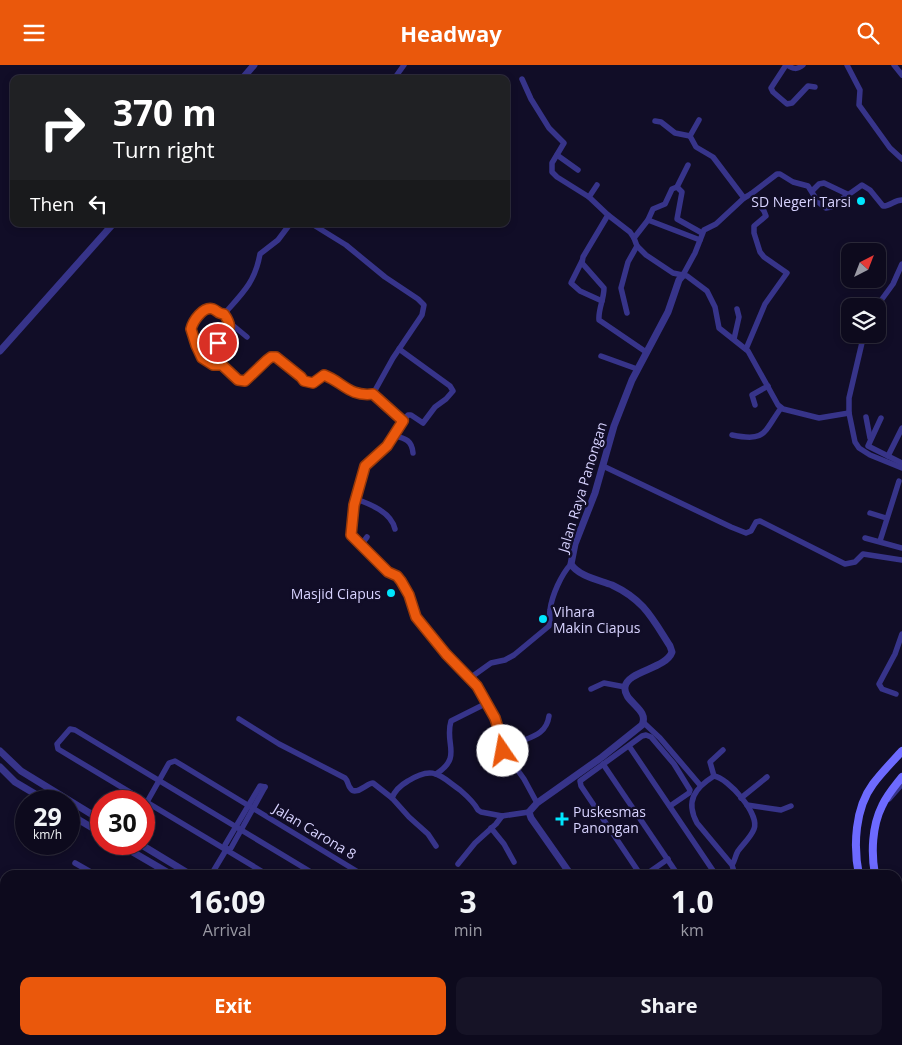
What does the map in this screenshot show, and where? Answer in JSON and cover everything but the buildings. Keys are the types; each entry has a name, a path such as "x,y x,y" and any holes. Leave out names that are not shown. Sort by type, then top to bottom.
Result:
{"main road":[{"path":"858,870 856,846 860,811 872,785 902,751"},
{"path":"875,870 873,848 875,826 884,801 902,777"}],"street":[{"path":"245,75 254,65"},
{"path":"803,65 797,69 787,65 771,88 773,92 787,104 792,103 808,86 815,87"},
{"path":"847,65 859,86 860,105 890,147 902,159"},
{"path":"894,65 902,75"},
{"path":"522,79 531,99 550,128 564,143 552,163 552,172 589,197 630,232 637,246 646,255 668,270 690,277 707,291 715,307 719,328 746,349 781,408 819,418 849,413"},
{"path":"690,136 699,120"},
{"path":"655,121 661,122 675,133 690,136"},
{"path":"690,136 696,147 713,157 744,198"},
{"path":"557,155 578,170"},
{"path":"634,238 648,221 653,209 665,204 671,191 677,187 688,165"},
{"path":"677,187 682,192 677,219 702,233 716,224 744,198 751,195 778,174 793,182 807,185 818,202 828,208 862,185 870,190 883,206 888,206 897,200 902,200"},
{"path":"812,191 817,185 824,183 847,194"},
{"path":"589,197 597,185"},
{"path":"746,349 765,304 787,273 760,252 754,227 766,216 751,195"},
{"path":"602,301 580,291 571,283 583,257 608,215"},
{"path":"648,221 700,240"},
{"path":"0,351 110,227"},
{"path":"224,314 249,286 259,264 260,254 278,240 288,227"},
{"path":"317,227 346,245 385,277 423,303 425,307 422,315 373,394"},
{"name":"Jalan Raya Panongan","path":"625,687 631,678 667,660 672,652 670,646 647,611 633,596 578,572 571,563 576,543 595,493 614,426 637,369 668,311 679,280 702,233"},
{"path":"627,313 621,288 628,262 637,246"},
{"path":"582,261 603,286 602,301 598,309 599,320 646,352"},
{"path":"882,298 902,264"},
{"path":"224,314 219,314 212,309 206,309 192,324 192,334 202,358 213,365 222,365 238,380 245,381 267,360 273,357 299,375 304,381 313,383 324,375 357,394 373,394 403,421"},
{"path":"734,339 738,317 737,309"},
{"path":"224,314 230,325"},
{"path":"230,325 230,323 235,326 247,337"},
{"path":"228,356 217,342 230,325"},
{"path":"862,343 849,398 849,413 857,446 870,455 902,468"},
{"path":"400,349 453,389 446,399 435,407 423,423 410,415 403,421 382,452 365,466 353,511 351,535 388,572 397,576 409,595 416,617 446,654 470,678 487,703 498,724 502,748 524,779 537,803"},
{"path":"601,356 637,369"},
{"path":"754,405 752,395 768,387"},
{"path":"732,435 750,439 758,437 769,426 781,408"},
{"path":"866,417 870,438"},
{"path":"881,418 870,438 868,447 902,463"},
{"path":"888,456 902,429"},
{"path":"394,436 410,442 413,453"},
{"path":"603,466 746,533 750,532 756,522 760,521 845,564 855,562 862,554 902,560"},
{"path":"880,541 886,517 900,482 890,479"},
{"path":"356,499 388,517 394,529"},
{"path":"870,513 886,517"},
{"path":"361,545 367,537"},
{"path":"865,537 902,548"},
{"path":"470,678 491,663 514,655 549,626 553,599 571,563"},
{"path":"896,694 882,689 879,684 902,634"},
{"path":"591,689 604,683 625,687 628,695 643,715 644,723 660,738 700,785"},
{"path":"436,774 447,766 451,760 451,721 487,703"},
{"path":"492,759 502,748 537,735 546,726 549,716"},
{"path":"240,719 279,744 345,778 352,790 359,790 373,783 392,798 428,834 436,846"},
{"path":"392,798 399,788 415,776 427,773 446,778 467,795 478,810 502,816 529,811 644,723"},
{"path":"127,790 57,747 70,729 159,780 308,870"},
{"path":"637,870 580,781 628,745 646,735 651,737 674,764 690,790 689,793 670,806"},
{"path":"628,745 713,870"},
{"path":"714,776 710,762 723,750"},
{"path":"0,751 21,771 90,813"},
{"name":"Jalan Carona 8","path":"159,780 169,763 175,761 353,870"},
{"path":"603,764 675,870"},
{"path":"0,767 15,782 28,790"},
{"path":"714,776 700,785 692,803 693,815 702,830 732,865 733,870"},
{"path":"714,776 723,779 741,798 754,819 754,828 736,854 732,865"},
{"path":"741,798 767,777"},
{"path":"154,790 159,780"},
{"path":"884,801 889,799 902,784"},
{"path":"214,870 226,850 225,845 251,807 260,786 271,790"},
{"path":"747,805 781,810 791,806"},
{"path":"155,807 260,870"},
{"path":"529,811 531,818 567,870"},
{"path":"458,864 474,843 502,816"},
{"path":"491,828 504,844 514,862"},
{"path":"155,853 183,870"},
{"path":"138,855 163,870"},
{"path":"652,870 668,859"},
{"path":"75,863 87,870"}],"place":[{"name":"SD Negeri Tarsi","path":"861,201"},
{"name":"Masjid Ciapus","path":"391,593"},
{"name":"Vihara Makin Ciapus","path":"543,619"},
{"name":"Puskesmas Panongan","path":"562,819"}],"route":[{"path":"218,343 218,339 227,332 230,323 224,314 219,314 212,309 206,309 192,324 191,329 200,356 213,365 222,365 238,380 245,381 267,360 271,357 276,357 304,381 313,383 322,375 326,375 357,394 373,394 403,421 382,452 365,466 354,505 351,535 390,574 397,576 409,595 416,617 446,654 477,686 498,724 499,741 503,751"}]}
